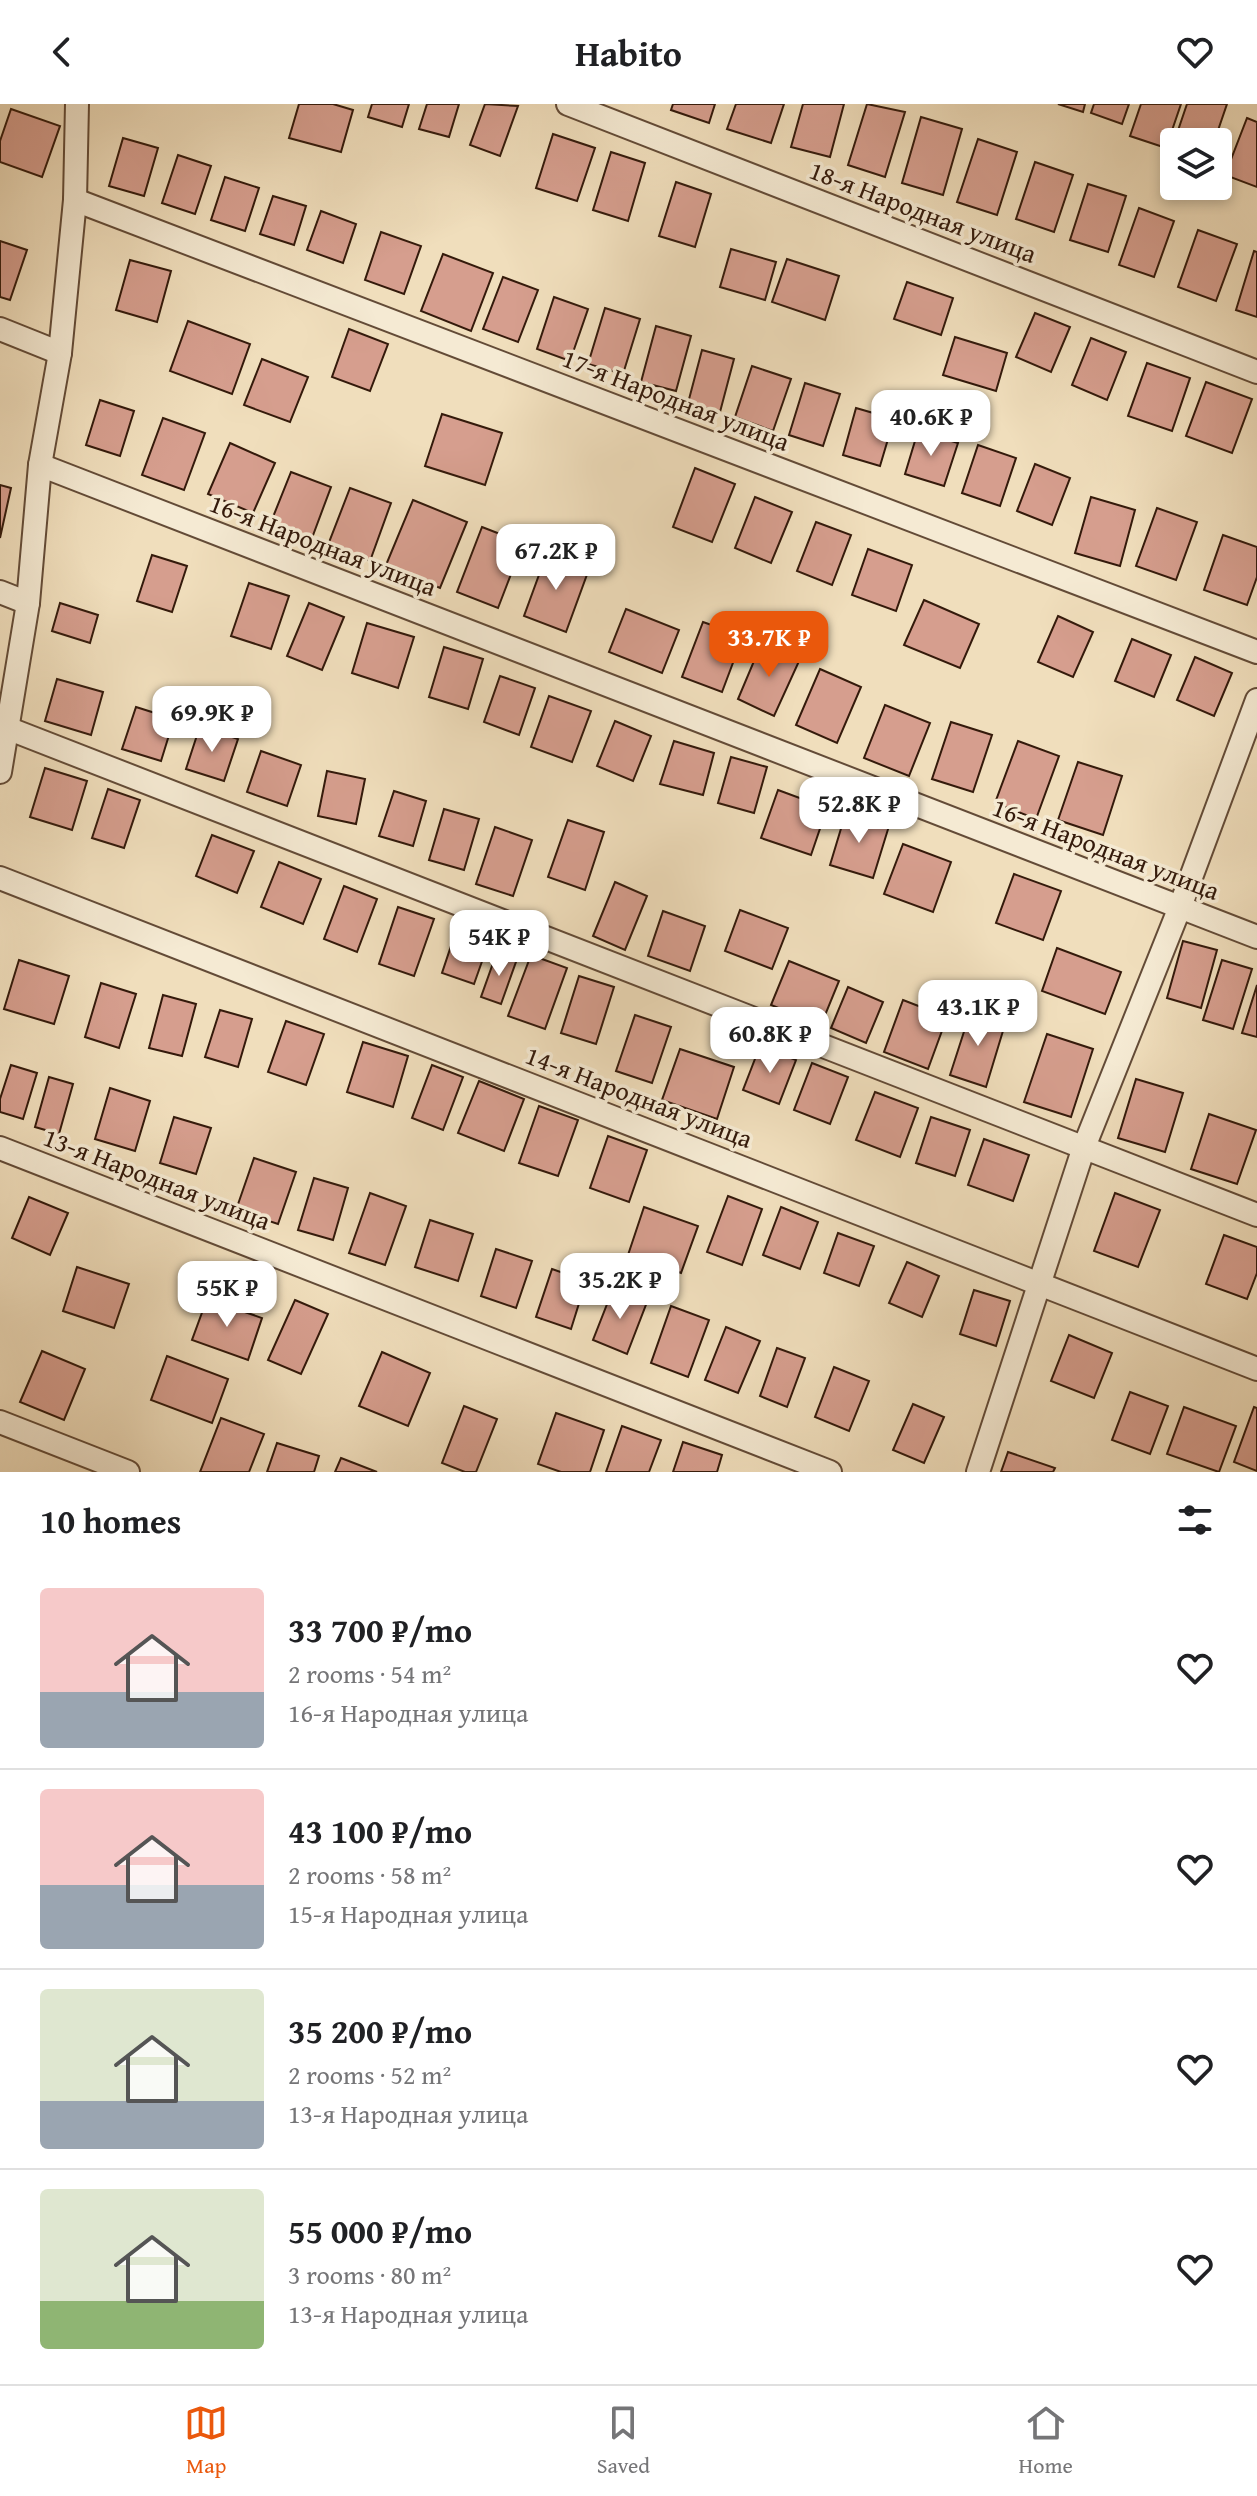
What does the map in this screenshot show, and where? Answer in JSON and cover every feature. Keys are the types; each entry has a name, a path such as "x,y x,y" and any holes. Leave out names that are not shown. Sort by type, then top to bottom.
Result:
{"street":[{"path":"0,772 28,603 40,465 60,353 75,200 77,104"},
{"name":"18-я Народная улица","path":"568,104 1257,372"},
{"name":"17-я Народная улица","path":"75,200 1257,652"},
{"path":"0,329 60,353"},
{"name":"16-я Народная улица","path":"40,465 1257,937"},
{"path":"0,592 28,603"},
{"path":"978,1472 1084,1147 1180,907 1257,700"},
{"path":"7,728 1257,1215"},
{"name":"14-я Народная улица","path":"0,878 1257,1369"},
{"name":"13-я Народная улица","path":"0,1148 830,1472"},
{"path":"0,1422 128,1472"}],"building":[{"path":"299,104 333,104 353,110 341,152 289,138"},
{"path":"372,104 409,104 402,127 368,117"},
{"path":"427,104 459,104 449,137 419,129"},
{"path":"485,104 518,106 500,156 470,145"},
{"path":"673,104 715,104 709,123 671,110"},
{"path":"736,104 784,104 771,143 727,129"},
{"path":"803,104 844,104 830,157 791,147"},
{"path":"867,104 905,112 885,177 848,165"},
{"path":"1058,104 1085,104 1083,112"},
{"path":"1094,104 1129,104 1122,124 1091,113"},
{"path":"1141,104 1181,104 1173,128 1160,128 1160,146 1130,136"},
{"path":"1187,104 1227,104 1219,128 1179,128"},
{"path":"11,109 60,126 42,177 0,162 0,141"},
{"path":"921,117 962,129 943,195 902,183"},
{"path":"1247,118 1257,122 1257,187 1232,178 1232,157"},
{"path":"553,134 595,148 577,201 536,188"},
{"path":"123,138 158,148 144,196 109,186"},
{"path":"978,139 1017,152 997,215 957,202"},
{"path":"611,152 645,163 628,221 593,210"},
{"path":"178,155 211,166 195,214 162,203"},
{"path":"1035,162 1073,175 1054,232 1016,219"},
{"path":"225,177 259,188 245,231 211,220"},
{"path":"676,182 711,194 695,247 659,236"},
{"path":"1088,184 1126,196 1108,252 1070,240"},
{"path":"273,196 306,206 294,245 260,234"},
{"path":"1139,208 1174,221 1154,277 1119,265"},
{"path":"321,211 356,224 343,263 307,250"},
{"path":"1198,230 1237,244 1216,301 1178,287"},
{"path":"381,232 421,246 404,294 365,280"},
{"path":"0,241 27,250 10,300 0,297"},
{"path":"731,249 776,262 765,300 720,287"},
{"path":"1254,251 1257,252 1257,317 1236,310"},
{"path":"443,254 493,273 471,331 421,311"},
{"path":"787,259 839,276 825,320 772,302"},
{"path":"130,260 171,271 157,322 116,310"},
{"path":"503,277 538,290 518,342 483,329"},
{"path":"907,282 953,298 941,335 894,319"},
{"path":"554,297 588,309 570,361 537,349"},
{"path":"605,308 640,319 623,374 588,364"},
{"path":"1035,313 1070,327 1051,372 1016,357"},
{"path":"188,321 250,344 232,394 170,371"},
{"path":"656,326 691,336 676,391 641,382"},
{"path":"349,329 388,344 370,391 332,377"},
{"path":"955,337 1007,353 996,391 943,375"},
{"path":"1091,338 1126,352 1107,400 1072,385"},
{"path":"702,350 734,359 720,412 688,403"},
{"path":"262,359 308,377 290,422 244,405"},
{"path":"1147,363 1190,378 1172,431 1128,416"},
{"path":"752,366 791,379 773,431 735,417"},
{"path":"1206,382 1252,399 1232,453 1186,436"},
{"path":"805,383 840,394 823,446 789,435"},
{"path":"100,400 134,411 120,456 86,445"},
{"path":"856,408 894,419 880,466 843,455"},
{"path":"442,414 502,433 485,485 425,466"},
{"path":"163,418 205,433 184,490 142,475"},
{"path":"918,431 958,443 944,486 905,474"},
{"path":"230,443 275,463 253,513 208,494"},
{"path":"978,445 1016,458 1000,506 962,493"},
{"path":"1035,464 1070,478 1052,525 1017,511"},
{"path":"695,468 735,484 712,542 673,527"},
{"path":"291,472 331,487 312,538 271,522"},
{"path":"0,485 11,488 0,538"},
{"path":"350,488 391,503 370,561 328,545"},
{"path":"755,497 792,512 771,563 735,548"},
{"path":"1091,497 1135,510 1120,566 1075,553"},
{"path":"413,500 467,522 440,588 386,565"},
{"path":"1157,508 1197,522 1176,580 1136,566"},
{"path":"816,522 851,535 832,585 797,571"},
{"path":"482,527 523,543 498,608 457,592"},
{"path":"1223,535 1257,547 1257,577 1247,605 1204,590"},
{"path":"868,549 912,565 896,611 852,595"},
{"path":"547,553 589,569 566,632 524,616"},
{"path":"152,555 187,566 172,612 137,601"},
{"path":"249,583 289,596 271,649 231,636"},
{"path":"924,600 979,624 960,668 904,645"},
{"path":"60,603 98,615 90,643 52,631"},
{"path":"309,603 344,617 322,670 287,656"},
{"path":"626,609 679,630 662,673 609,652"},
{"path":"1058,616 1093,632 1073,677 1038,662"},
{"path":"703,622 743,636 722,692 682,677"},
{"path":"367,623 414,637 398,688 352,673"},
{"path":"1132,639 1171,655 1154,697 1115,681"},
{"path":"762,642 800,659 774,716 738,699"},
{"path":"444,647 483,659 468,709 429,697"},
{"path":"1195,657 1232,673 1214,716 1177,700"},
{"path":"820,669 861,687 837,743 796,725"},
{"path":"500,676 535,688 519,735 484,722"},
{"path":"57,679 103,692 91,735 45,721"},
{"path":"549,696 591,711 572,762 531,747"},
{"path":"885,705 930,723 909,776 864,758"},
{"path":"136,707 174,719 161,761 122,749"},
{"path":"615,721 651,736 633,781 597,766"},
{"path":"951,722 992,735 973,792 932,779"},
{"path":"200,726 238,739 224,781 186,769"},
{"path":"674,741 714,753 703,795 660,784"},
{"path":"1018,741 1059,756 1036,819 995,803"},
{"path":"261,751 301,765 287,806 247,792"},
{"path":"731,757 767,767 754,813 718,803"},
{"path":"1078,762 1122,776 1103,835 1058,820"},
{"path":"45,768 87,781 72,830 30,817"},
{"path":"327,771 365,779 356,824 318,816"},
{"path":"108,789 140,800 124,848 92,838"},
{"path":"778,790 827,808 811,855 761,838"},
{"path":"394,791 426,801 413,846 379,836"},
{"path":"444,809 479,819 464,870 429,860"},
{"path":"846,812 889,826 873,878 830,865"},
{"path":"568,820 604,832 585,890 548,877"},
{"path":"495,827 532,840 513,896 476,884"},
{"path":"212,835 254,851 237,893 196,876"},
{"path":"903,844 951,862 933,912 884,894"},
{"path":"279,862 321,879 303,924 261,907"},
{"path":"1014,874 1061,891 1043,940 996,923"},
{"path":"615,882 647,896 625,950 593,936"},
{"path":"344,886 377,899 357,952 324,939"},
{"path":"398,907 434,919 414,976 379,964"},
{"path":"740,910 788,928 772,969 725,951"},
{"path":"663,911 705,926 690,971 648,956"},
{"path":"458,925 491,936 474,984 442,973"},
{"path":"1183,941 1217,950 1201,1008 1167,998"},
{"path":"1057,948 1121,972 1105,1014 1042,991"},
{"path":"497,952 517,959 501,1004 481,997"},
{"path":"531,955 567,968 545,1029 508,1016"},
{"path":"19,960 69,976 54,1024 4,1009"},
{"path":"1222,960 1252,969 1233,1029 1203,1020"},
{"path":"789,961 839,981 821,1025 771,1005"},
{"path":"579,976 614,987 596,1044 561,1033"},
{"path":"101,983 136,994 119,1048 85,1037"},
{"path":"1257,985 1257,1037 1242,1033"},
{"path":"848,987 883,1002 866,1043 831,1028"},
{"path":"163,995 196,1004 182,1056 149,1048"},
{"path":"903,1000 947,1017 928,1069 884,1052"},
{"path":"220,1010 252,1019 238,1067 205,1057"},
{"path":"971,1010 1006,1021 986,1087 950,1075"},
{"path":"635,1015 671,1027 652,1083 616,1071"},
{"path":"286,1021 324,1034 306,1085 268,1072"},
{"path":"1047,1034 1093,1049 1071,1117 1024,1102"},
{"path":"363,1042 408,1056 393,1107 347,1092"},
{"path":"760,1046 796,1060 779,1104 743,1090"},
{"path":"680,1049 734,1067 717,1119 662,1100"},
{"path":"812,1063 848,1077 830,1124 794,1110"},
{"path":"11,1065 37,1073 23,1119 0,1112 0,1099"},
{"path":"432,1065 463,1077 443,1130 412,1118"},
{"path":"49,1077 73,1084 59,1134 35,1127"},
{"path":"1136,1079 1183,1093 1165,1152 1118,1138"},
{"path":"479,1081 524,1099 504,1151 458,1133"},
{"path":"110,1088 150,1101 135,1151 95,1139"},
{"path":"875,1092 918,1108 900,1157 856,1140"},
{"path":"539,1106 578,1120 558,1176 519,1163"},
{"path":"1209,1114 1256,1130 1237,1184 1191,1169"},
{"path":"174,1117 211,1128 196,1174 160,1163"},
{"path":"931,1117 970,1130 955,1176 916,1163"},
{"path":"608,1136 647,1150 629,1202 590,1188"},
{"path":"984,1139 1029,1155 1013,1201 968,1185"},
{"path":"254,1158 296,1172 278,1224 236,1210"},
{"path":"314,1178 348,1188 333,1240 298,1230"},
{"path":"370,1193 406,1206 385,1265 349,1253"},
{"path":"1115,1193 1160,1210 1138,1267 1094,1251"},
{"path":"728,1196 762,1209 742,1265 707,1252"},
{"path":"29,1197 68,1213 50,1255 12,1238"},
{"path":"644,1207 698,1226 681,1273 628,1255"},
{"path":"781,1207 818,1222 800,1269 763,1255"},
{"path":"430,1220 473,1234 458,1281 415,1267"},
{"path":"838,1233 874,1246 859,1286 824,1273"},
{"path":"1224,1235 1257,1247 1257,1273 1247,1299 1206,1284"},
{"path":"496,1249 532,1261 516,1308 481,1296"},
{"path":"907,1262 939,1276 922,1317 889,1303"},
{"path":"77,1267 129,1284 114,1328 63,1311"},
{"path":"552,1269 586,1281 571,1329 536,1317"},
{"path":"613,1289 647,1302 627,1354 593,1340"},
{"path":"974,1290 1010,1301 996,1346 960,1334"},
{"path":"207,1299 262,1318 248,1360 192,1340"},
{"path":"295,1300 328,1314 301,1374 268,1360"},
{"path":"671,1306 709,1320 688,1377 651,1363"},
{"path":"726,1327 760,1341 738,1393 705,1380"},
{"path":"1069,1335 1112,1353 1094,1398 1051,1381"},
{"path":"777,1348 805,1358 787,1407 760,1396"},
{"path":"42,1351 85,1369 64,1420 20,1402"},
{"path":"382,1352 430,1373 408,1426 359,1406"},
{"path":"167,1356 228,1379 212,1423 151,1400"},
{"path":"834,1367 869,1381 849,1431 815,1417"},
{"path":"1130,1392 1168,1406 1150,1454 1112,1440"},
{"path":"913,1404 944,1417 924,1463 893,1450"},
{"path":"464,1406 497,1419 476,1472 465,1472 442,1463"},
{"path":"1184,1407 1236,1426 1219,1472 1167,1454"},
{"path":"1254,1407 1257,1408 1257,1471 1234,1462"},
{"path":"556,1413 604,1430 590,1472 561,1472 538,1464"},
{"path":"221,1418 264,1434 249,1472 200,1472"},
{"path":"622,1426 661,1440 649,1472 606,1472"},
{"path":"683,1442 722,1455 717,1472 673,1472"},
{"path":"277,1443 319,1456 314,1472 267,1472"},
{"path":"1008,1452 1055,1468 1053,1472 1001,1472"},
{"path":"341,1458 377,1472 335,1472"}]}
